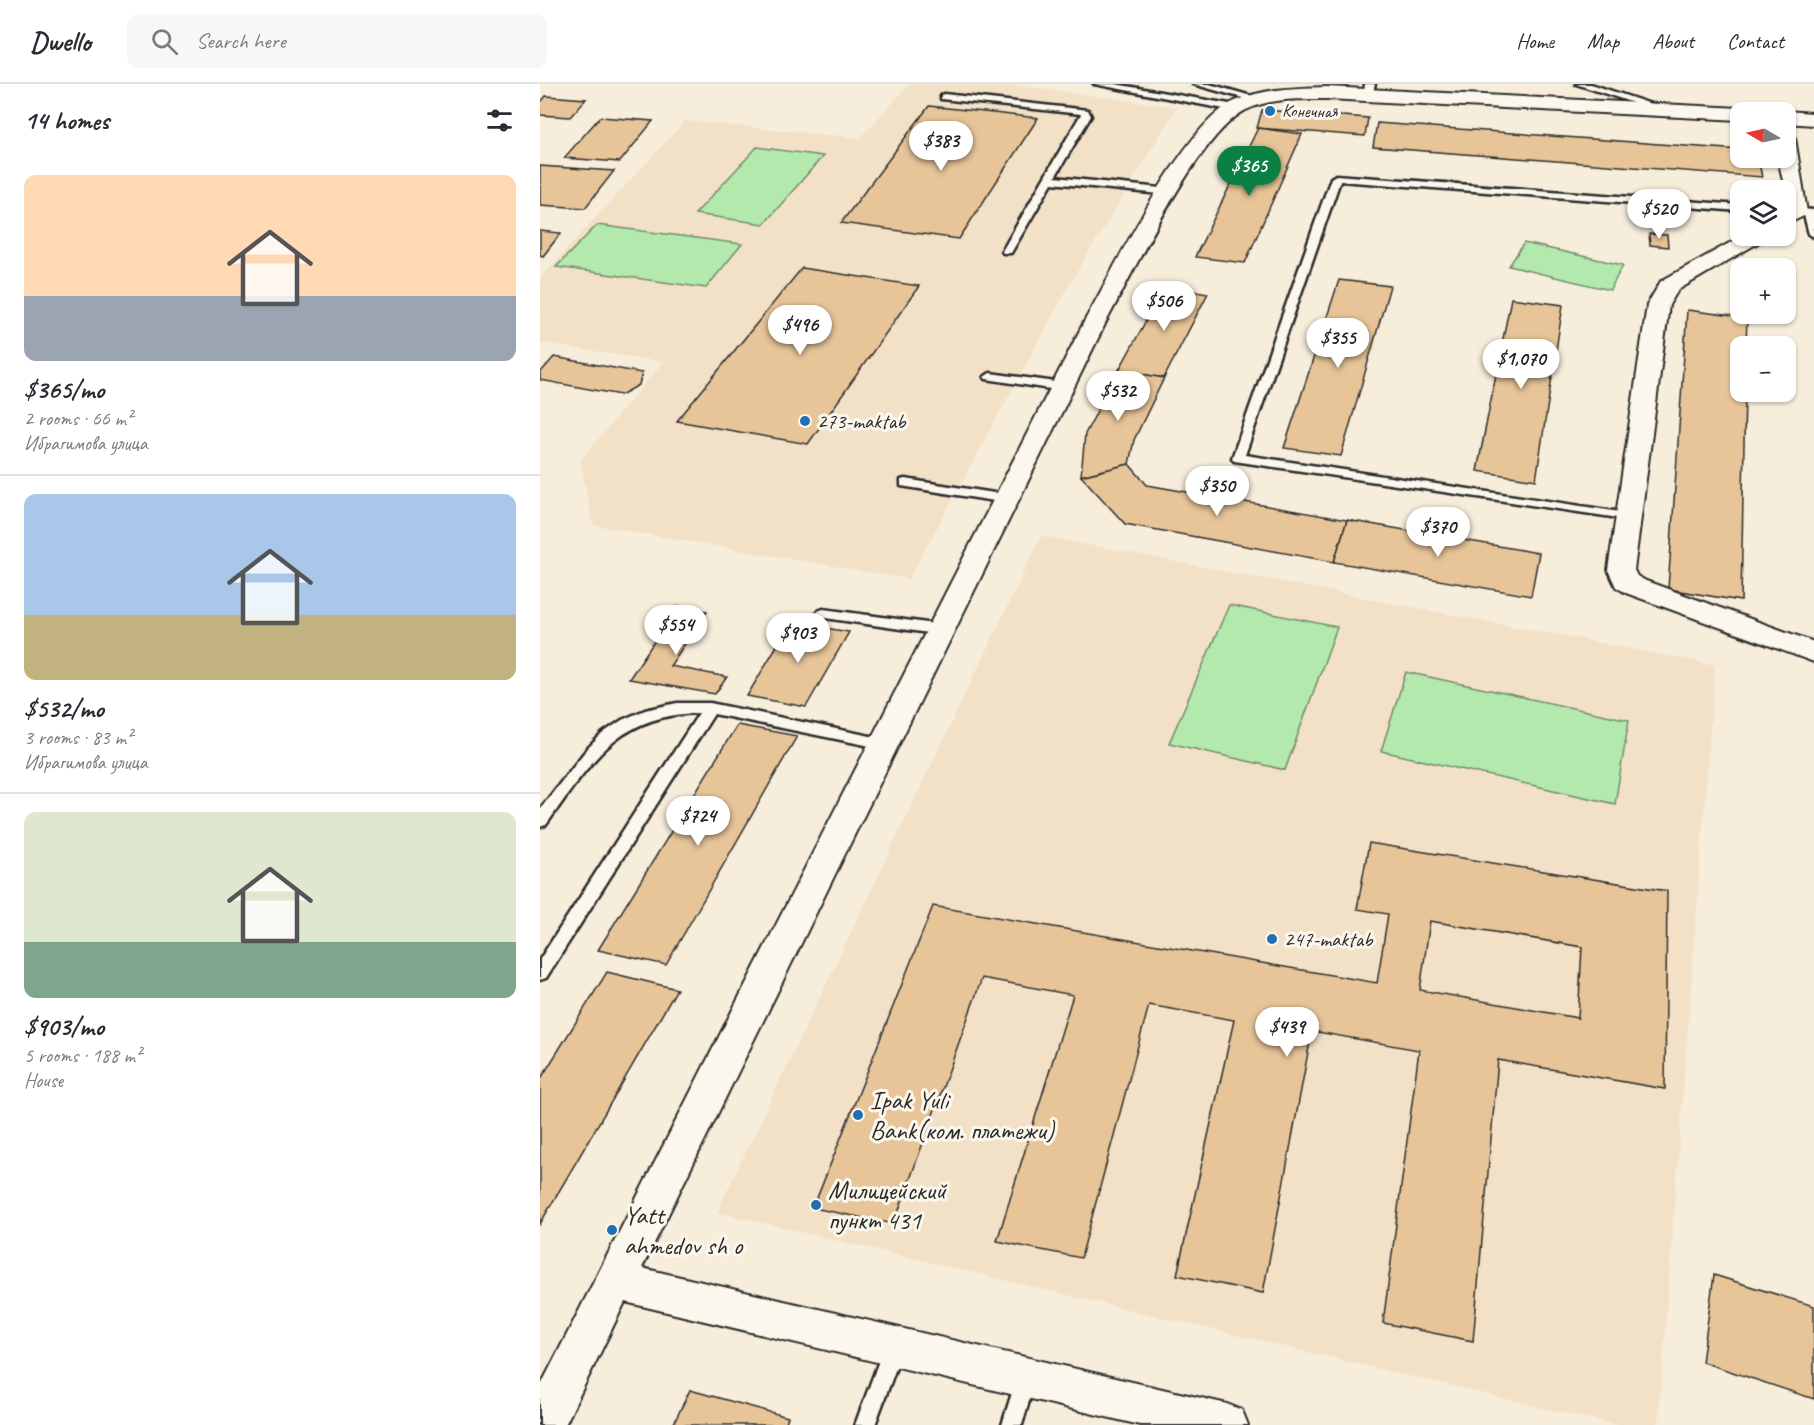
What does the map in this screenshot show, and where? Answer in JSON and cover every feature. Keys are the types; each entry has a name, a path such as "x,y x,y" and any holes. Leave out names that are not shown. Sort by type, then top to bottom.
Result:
{"street":[{"path":"542,1423 616,1281 1096,320 1187,162 1227,114 1257,99 1285,94 1369,89 1730,113"},
{"path":"1796,118 1814,119"},
{"path":"1790,168 1798,214"},
{"path":"1739,246 1669,286 1658,305 1621,570 1626,581 1813,644"},
{"path":"616,1281 1227,1425"}],"lane":[{"path":"1099,84 1227,114"},
{"path":"1198,84 1257,99"},
{"path":"1581,84 1661,109"},
{"path":"944,97 1085,112 1086,116 1007,251"},
{"path":"1627,517 1238,458 1336,178 1730,207"},
{"path":"1050,180 1170,192"},
{"path":"1798,214 1814,234"},
{"path":"990,377 1063,387"},
{"path":"905,483 1007,500"},
{"path":"823,614 942,630"},
{"path":"540,821 596,745 623,726 649,713 681,706 711,708 885,744"},
{"path":"540,974 711,708"},
{"path":"866,1425 894,1346"},
{"path":"1012,1425 1026,1377"}],"shaded area":[{"name":"273-maktab","path":"910,84 1007,84 1177,107 1072,280 909,579 593,525 580,461 663,362 540,343 540,278 685,121 860,138"},
{"name":"247-maktab","path":"1041,536 1715,665 1658,1425 1615,1425 717,1212"}],"green space":[{"path":"757,147 823,156 764,224 695,214"},
{"path":"597,225 742,244 706,288 556,267"},
{"path":"1524,243 1623,265 1610,290 1509,266"},
{"path":"1229,605 1337,627 1285,770 1169,743"},
{"path":"1406,672 1629,720 1615,804 1381,751"}],"building":[{"path":"546,96 586,99 570,117 540,115 540,103"},
{"path":"929,106 1038,118 959,239 841,223"},
{"path":"1262,110 1368,118 1365,136 1257,128"},
{"path":"600,117 653,121 620,162 564,158"},
{"path":"1377,123 1730,149 1730,168 1760,168 1762,177 1373,147"},
{"path":"1258,128 1302,134 1245,263 1195,257"},
{"path":"540,166 614,171 585,208 540,205"},
{"path":"540,231 561,233 543,256 540,255"},
{"path":"1649,234 1667,235 1668,247 1650,245"},
{"path":"802,268 919,286 808,444 677,421"},
{"path":"1339,280 1390,286 1341,456 1284,448"},
{"path":"1165,286 1208,293 1164,378 1119,370"},
{"path":"1511,298 1563,305 1536,480 1477,471"},
{"path":"1687,310 1730,316 1730,324 1747,324 1746,336 1730,336 1730,402 1745,402 1741,601 1668,589"},
{"path":"554,357 642,373 639,385 621,395 540,380 540,373"},
{"path":"1119,370 1164,378 1134,440 1129,464 1081,476 1085,434"},
{"path":"1129,464 1147,485 1347,520 1334,562 1125,524 1081,476"},
{"path":"1347,520 1539,553 1531,596 1334,562"},
{"path":"678,606 707,611 670,666 727,677 715,694 629,679"},
{"path":"791,622 849,632 806,707 747,696"},
{"path":"737,725 797,736 666,965 598,950"},
{"path":"1369,843 1667,891 1665,1089 1498,1060 1473,1341 1383,1323 1419,1050 1312,1031 1263,1293 1177,1275 1234,1020 1149,1005 1081,1258 997,1241 1073,995 982,978 894,1224 813,1208 933,906 1377,983 1388,914 1357,909","holes":["1430,921 1582,947 1578,1018 1420,990"]},
{"path":"607,972 677,989 540,1224 540,1080"},
{"path":"1714,1275 1814,1306 1814,1399 1702,1362"},
{"path":"690,1390 788,1417 785,1425 673,1425"}],"place":[{"name":"Конечная","path":"1270,111"},
{"name":"273-maktab","path":"805,421"},
{"name":"247-maktab","path":"1272,939"},
{"name":"Ipak Yuli Bank(ком. платежи)","path":"858,1115"},
{"name":"Милицейский пункт 431","path":"816,1205"},
{"name":"Yatt ahmedov sh o","path":"612,1230"}]}
